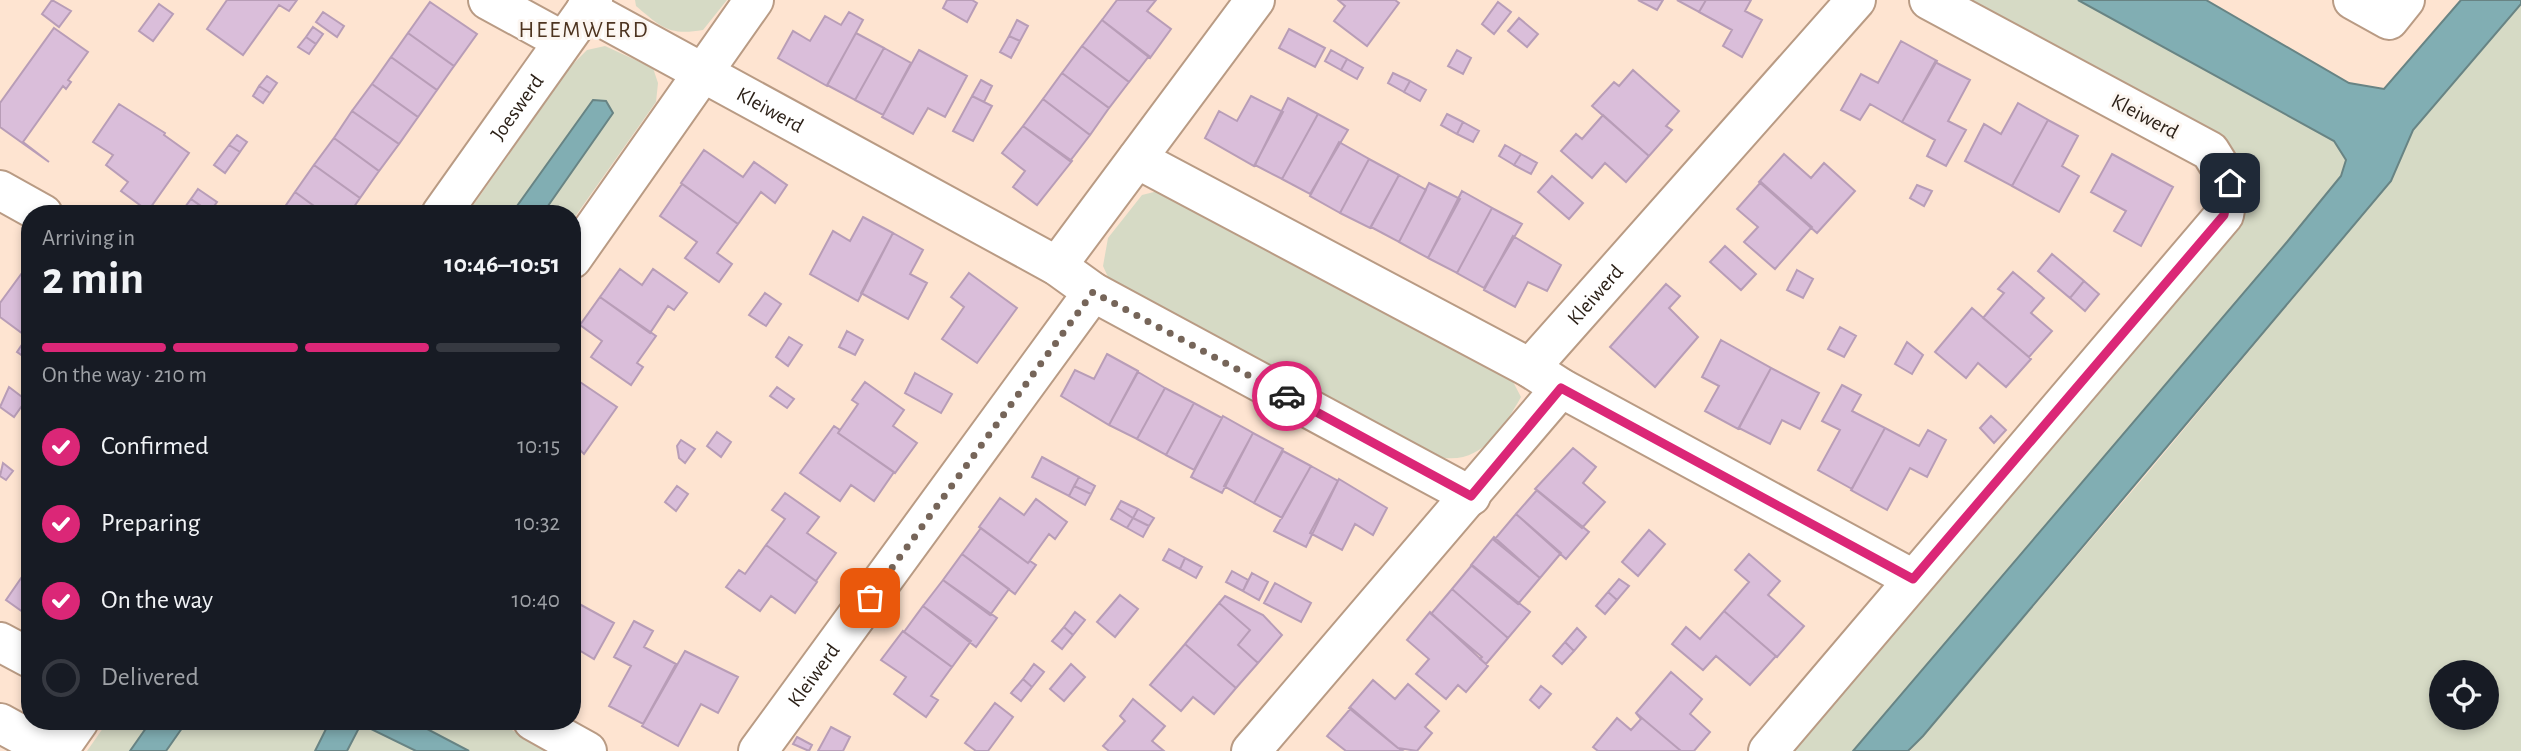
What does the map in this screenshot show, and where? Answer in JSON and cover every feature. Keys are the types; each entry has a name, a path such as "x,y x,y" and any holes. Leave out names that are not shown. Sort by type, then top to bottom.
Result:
{"street":[{"path":"488,0 563,41"},
{"path":"581,246 754,0"},
{"path":"1057,266 1255,0"},
{"name":"Kleiwerd","path":"1530,368 1856,0"},
{"name":"Kleiwerd","path":"1768,751 2224,215 2230,183 2210,151 1929,0"},
{"path":"2353,0 2389,20 2405,0"},
{"name":"Joeswerd","path":"447,205 590,4"},
{"name":"Kleiwerd","path":"590,4 704,74 1057,266 1093,292 1471,496"},
{"path":"1138,159 1530,368 1561,388 1913,579"},
{"path":"0,190 27,205"},
{"name":"Kleiwerd","path":"758,751 1093,292"},
{"path":"1251,751 1561,388"},
{"path":"0,642 21,653"},
{"path":"0,723 51,751"},
{"path":"58,751 73,730"},
{"path":"549,730 587,751"}],"green space":[{"path":"635,0 727,0 703,30 682,32 659,24 636,6"},
{"path":"1963,0 2078,0 2334,141 2347,160 2341,176 2287,242 1853,751 1791,751 2243,182"},
{"path":"2521,4 2521,751 1910,751 2145,476 2391,181 2413,130"},
{"path":"605,46 653,68 658,83 656,102 581,208 581,205 549,205 613,113 593,100 518,205 473,205 571,66 587,50"},
{"path":"1158,191 1511,378 1521,397 1489,442 1467,456 1439,457 1123,287 1108,277 1103,266 1108,238 1142,195"},
{"path":"102,730 145,730 130,751 87,751"},
{"path":"181,730 374,730 416,751 166,751"},
{"path":"429,730 512,730 551,751 469,751"}],"water":[{"path":"2078,0 2206,0 2349,83 2384,89 2461,0 2521,0 2521,4 2413,130 2391,181 1923,736 1908,751 1853,751 2287,242 2341,176 2346,160 2334,141"},
{"path":"593,100 606,101 613,113 549,205 518,205"},
{"path":"145,730 181,730 166,751 130,751"},
{"path":"326,730 358,730 347,751 315,751"},
{"path":"373,730 429,730 469,751 416,751"}],"building":[{"path":"52,0 71,11 59,27 42,14"},
{"path":"227,0 297,0 289,11 279,5 243,55 207,29"},
{"path":"947,0 972,0 977,3 967,22 943,8"},
{"path":"1117,0 1156,0 1147,11 1171,29 1150,58 1102,20"},
{"path":"1338,0 1395,0 1399,3 1367,46 1334,21 1345,6"},
{"path":"1638,0 1663,0 1657,10"},
{"path":"1677,0 1706,0 1699,12"},
{"path":"1706,0 1751,0 1745,11 1762,20 1742,57 1723,46 1732,30 1699,12"},
{"path":"430,2 477,34 454,66 408,33"},
{"path":"1498,2 1511,12 1494,34 1482,24"},
{"path":"159,4 173,14 153,41 139,31"},
{"path":"323,12 344,26 337,37 316,22"},
{"path":"849,12 863,20 827,86 778,58 793,31 810,41 825,16 841,25"},
{"path":"1519,18 1538,34 1527,47 1508,31"},
{"path":"1017,20 1028,26 1020,41 1009,36"},
{"path":"1102,20 1149,56 1129,82 1082,46"},
{"path":"313,27 323,34 316,44 306,37"},
{"path":"54,28 88,52 68,80 71,82 66,89 63,86 23,142 49,162 0,127 0,103"},
{"path":"1289,29 1325,48 1315,67 1279,48"},
{"path":"408,33 454,66 437,90 391,57"},
{"path":"856,33 884,48 855,100 827,85"},
{"path":"1009,36 1020,41 1011,58 1000,52"},
{"path":"306,37 316,44 309,54 298,47"},
{"path":"1901,41 1937,61 1902,122 1870,104 1860,120 1841,110 1861,74 1878,83"},
{"path":"1082,46 1129,82 1109,108 1062,73"},
{"path":"884,48 911,63 883,115 855,100"},
{"path":"919,50 967,76 945,117 928,108 913,134 882,117"},
{"path":"1331,50 1347,59 1341,70 1325,61"},
{"path":"1457,50 1471,58 1463,74 1448,66"},
{"path":"391,57 437,90 418,117 372,84"},
{"path":"1347,59 1363,68 1357,79 1341,70"},
{"path":"1935,62 1970,80 1948,121 1966,130 1946,166 1927,156 1935,140 1902,122"},
{"path":"1633,70 1679,111 1666,126 1672,130 1649,156 1592,106 1614,82 1619,86"},
{"path":"1062,73 1109,108 1090,135 1043,99"},
{"path":"1393,73 1410,81 1404,92 1388,83"},
{"path":"267,76 277,83 270,93 259,86"},
{"path":"981,80 992,86 984,102 972,96"},
{"path":"1410,81 1426,90 1420,101 1404,92"},
{"path":"372,84 418,117 399,144 352,111"},
{"path":"259,86 270,93 263,103 253,96"},
{"path":"972,96 992,106 973,141 953,131"},
{"path":"1251,96 1283,112 1254,166 1205,138 1219,111 1237,121"},
{"path":"1288,98 1318,114 1282,179 1255,165"},
{"path":"1043,99 1090,135 1070,161 1023,126"},
{"path":"2018,103 2048,120 2012,186 1965,161 1984,124 2001,134"},
{"path":"119,104 165,133 164,135 189,153 152,205 140,205 121,191 128,182 106,165 113,155 93,142"},
{"path":"352,111 399,144 379,171 334,138"},
{"path":"1318,114 1348,130 1310,194 1282,179"},
{"path":"1447,114 1463,122 1457,134 1441,125"},
{"path":"1603,115 1649,156 1626,182 1605,163 1592,178 1561,151 1576,134 1582,139"},
{"path":"2048,120 2078,136 2062,166 2079,176 2059,212 2012,186"},
{"path":"1463,122 1479,131 1473,142 1457,134"},
{"path":"1023,126 1072,161 1037,205 1013,187 1025,171 1002,153"},
{"path":"237,135 247,142 240,152 229,145"},
{"path":"334,138 379,171 360,198 314,165"},
{"path":"1339,142 1369,159 1340,213 1310,196"},
{"path":"229,145 240,152 225,173 214,165"},
{"path":"1505,145 1521,154 1514,165 1499,156"},
{"path":"704,150 743,177 754,162 787,185 775,203 761,192 738,224 681,183"},
{"path":"1521,154 1537,163 1531,174 1514,165"},
{"path":"1784,154 1811,178 1824,163 1855,191 1817,233 1759,182"},
{"path":"2112,154 2173,187 2141,246 2114,231 2126,211 2091,192"},
{"path":"1369,159 1399,175 1370,228 1340,213"},
{"path":"314,165 360,198 355,205 313,205 295,192"},
{"path":"1399,175 1426,190 1399,242 1371,227"},
{"path":"1552,176 1583,203 1569,219 1538,192"},
{"path":"1761,182 1812,227 1775,269 1744,242 1758,227 1737,209"},
{"path":"1429,183 1460,199 1428,258 1399,242"},
{"path":"682,184 738,224 717,253 732,264 719,282 685,258 697,242 660,216"},
{"path":"1917,185 1932,191 1924,206 1910,198"},
{"path":"198,189 217,202 215,205 200,205 191,199"},
{"path":"1462,191 1492,208 1457,273 1428,258"},
{"path":"295,192 313,205 286,205"},
{"path":"191,199 199,205 187,205"},
{"path":"1492,208 1522,224 1484,288 1457,273"},
{"path":"863,217 893,233 858,301 810,274 833,231 850,241"},
{"path":"893,233 923,250 910,274 927,283 908,319 861,293"},
{"path":"1513,236 1561,265 1547,291 1528,282 1515,307 1484,290"},
{"path":"1725,246 1756,274 1741,290 1710,262"},
{"path":"2052,254 2084,281 2070,298 2038,271"},
{"path":"620,269 642,285 653,269 687,293 674,310 668,306 650,333 600,297"},
{"path":"1797,270 1813,279 1803,298 1787,290"},
{"path":"2013,272 2044,298 2031,313 2052,331 2029,357 1983,318 2004,293 1998,289"},
{"path":"969,273 1017,308 977,363 942,339 964,307 951,297"},
{"path":"21,274 21,333 0,317 0,303"},
{"path":"2084,281 2099,294 2085,311 2070,298"},
{"path":"1666,284 1680,296 1669,308 1698,337 1655,387 1610,347"},
{"path":"765,293 781,304 766,326 749,315"},
{"path":"600,297 656,336 637,363 643,367 631,385 591,357 602,341 581,324"},
{"path":"1972,308 2031,359 2006,387 1978,363 1966,378 1935,352"},
{"path":"1840,327 1856,336 1844,357 1828,349"},
{"path":"847,331 863,340 855,355 839,347"},
{"path":"789,337 802,345 788,366 776,357"},
{"path":"1721,340 1771,368 1738,429 1705,411 1719,386 1702,377"},
{"path":"1907,342 1923,355 1912,374 1895,364"},
{"path":"1107,354 1138,371 1109,425 1061,396 1075,370 1094,379"},
{"path":"1771,368 1819,393 1800,429 1782,420 1770,444 1739,428"},
{"path":"1138,372 1165,388 1137,439 1109,425"},
{"path":"915,373 952,394 941,413 905,393"},
{"path":"865,382 904,410 893,426 917,443 895,473 838,433 858,404 852,400"},
{"path":"581,383 617,407 584,454 581,451"},
{"path":"1842,385 1861,395 1852,411 1885,428 1852,489 1818,470 1840,430 1822,421"},
{"path":"9,387 21,396 21,407 14,417 0,407"},
{"path":"777,387 794,399 787,408 770,396"},
{"path":"1165,388 1194,403 1166,455 1137,439"},
{"path":"1194,403 1222,418 1194,470 1166,455"},
{"path":"1223,416 1253,433 1222,493 1191,477"},
{"path":"1991,416 2006,430 1994,443 1980,428"},
{"path":"834,426 840,430 838,433 894,472 874,501 851,485 840,501 800,473"},
{"path":"1885,428 1919,446 1928,430 1946,440 1927,477 1910,468 1887,510 1851,490"},
{"path":"717,432 731,442 721,457 707,446"},
{"path":"1253,433 1283,449 1254,503 1224,486"},
{"path":"681,440 695,449 685,463 679,458 677,446"},
{"path":"1573,448 1596,467 1583,483 1605,502 1582,528 1535,489"},
{"path":"1283,451 1311,466 1282,518 1254,503"},
{"path":"1042,457 1079,477 1069,496 1032,477"},
{"path":"3,463 13,471 6,480 0,476"},
{"path":"1311,466 1338,481 1306,547 1274,531"},
{"path":"1079,477 1095,486 1091,494 1074,486"},
{"path":"1339,479 1387,508 1373,535 1355,524 1342,550 1310,533"},
{"path":"677,486 688,494 676,511 665,502"},
{"path":"1074,486 1091,494 1085,505 1069,496"},
{"path":"1537,490 1589,532 1566,559 1516,514"},
{"path":"785,493 819,517 807,533 836,553 816,581 766,545 785,519 772,510"},
{"path":"1000,498 1024,515 1036,499 1067,522 1055,539 1049,534 1028,563 979,527"},
{"path":"1121,501 1138,509 1133,518 1117,508"},
{"path":"1117,508 1133,518 1127,528 1111,519"},
{"path":"1138,509 1154,518 1149,526 1133,518"},
{"path":"1516,514 1561,553 1540,578 1494,540"},
{"path":"1133,518 1149,526 1143,537 1127,528"},
{"path":"981,528 1028,563 1030,561 1036,565 1015,594 962,554"},
{"path":"1649,530 1665,544 1638,576 1622,562"},
{"path":"1494,537 1540,578 1518,604 1471,565"},
{"path":"766,545 817,582 795,613 771,596 760,611 726,587 739,570 745,574"},
{"path":"1169,549 1185,558 1180,569 1163,560"},
{"path":"962,554 1009,589 990,615 943,580"},
{"path":"1749,554 1780,581 1768,595 1804,626 1777,657 1724,611 1749,582 1735,570"},
{"path":"1185,558 1202,567 1196,578 1180,569"},
{"path":"1472,565 1530,612 1508,638 1452,589"},
{"path":"1232,571 1248,580 1243,591 1226,582"},
{"path":"1252,573 1268,582 1259,600 1243,591"},
{"path":"21,578 21,611 6,600"},
{"path":"1619,579 1629,586 1617,600 1608,592"},
{"path":"943,580 997,618 976,647 923,606"},
{"path":"1275,583 1311,603 1301,622 1264,603"},
{"path":"1452,589 1508,638 1486,664 1480,659 1482,657 1431,614"},
{"path":"1608,592 1617,600 1605,614 1596,606"},
{"path":"1120,595 1138,609 1115,637 1097,622"},
{"path":"1225,596 1263,615 1282,635 1258,663 1238,645 1250,630 1219,603"},
{"path":"1219,603 1250,630 1238,645 1258,663 1236,688 1185,644"},
{"path":"581,605 614,623 594,659 581,651"},
{"path":"923,606 971,641 952,667 904,632"},
{"path":"1724,611 1776,656 1750,685 1716,656 1703,670 1672,644 1686,627 1700,639"},
{"path":"1075,612 1085,620 1073,635 1064,627"},
{"path":"1430,612 1488,666 1466,692 1458,685 1446,699 1416,674 1429,659 1407,640"},
{"path":"634,621 653,631 644,647 676,664 643,724 609,706 631,666 614,657"},
{"path":"1064,627 1073,635 1062,649 1052,641"},
{"path":"1577,628 1586,637 1574,651 1565,642"},
{"path":"903,631 952,667 931,696 938,700 926,717 894,694 906,677 881,660"},
{"path":"1565,642 1574,651 1562,664 1553,656"},
{"path":"1185,644 1236,688 1214,714 1193,697 1181,711 1150,685"},
{"path":"685,651 738,677 718,713 701,704 678,746 642,726"},
{"path":"1034,664 1044,672 1032,687 1023,679"},
{"path":"1071,664 1085,677 1064,701 1050,689"},
{"path":"1671,672 1702,699 1690,714 1710,732 1694,751 1681,751 1636,713"},
{"path":"1023,679 1032,687 1021,701 1011,693"},
{"path":"1373,680 1395,699 1408,684 1439,711 1425,727 1432,733 1417,751 1398,748 1349,708"},
{"path":"1541,686 1551,694 1539,708 1530,700"},
{"path":"1133,699 1165,726 1152,741 1164,751 1109,751 1103,746 1125,721 1120,716"},
{"path":"995,703 1013,717 988,751 976,751 965,743"},
{"path":"1351,708 1403,751 1346,751 1327,736"},
{"path":"1636,713 1681,751 1598,751 1593,747 1617,718 1631,730 1641,719"},
{"path":"831,727 850,737 843,751 818,751"},
{"path":"797,737 812,745 809,751 793,744"}],"way so far":[{"path":"870,598 1093,292 1287,396"}],"district":[{"name":"HEEMWERD","path":"584,29"}],"route":[{"path":"1287,396 1471,496 1561,388 1913,579 2224,215 2230,183"}]}
